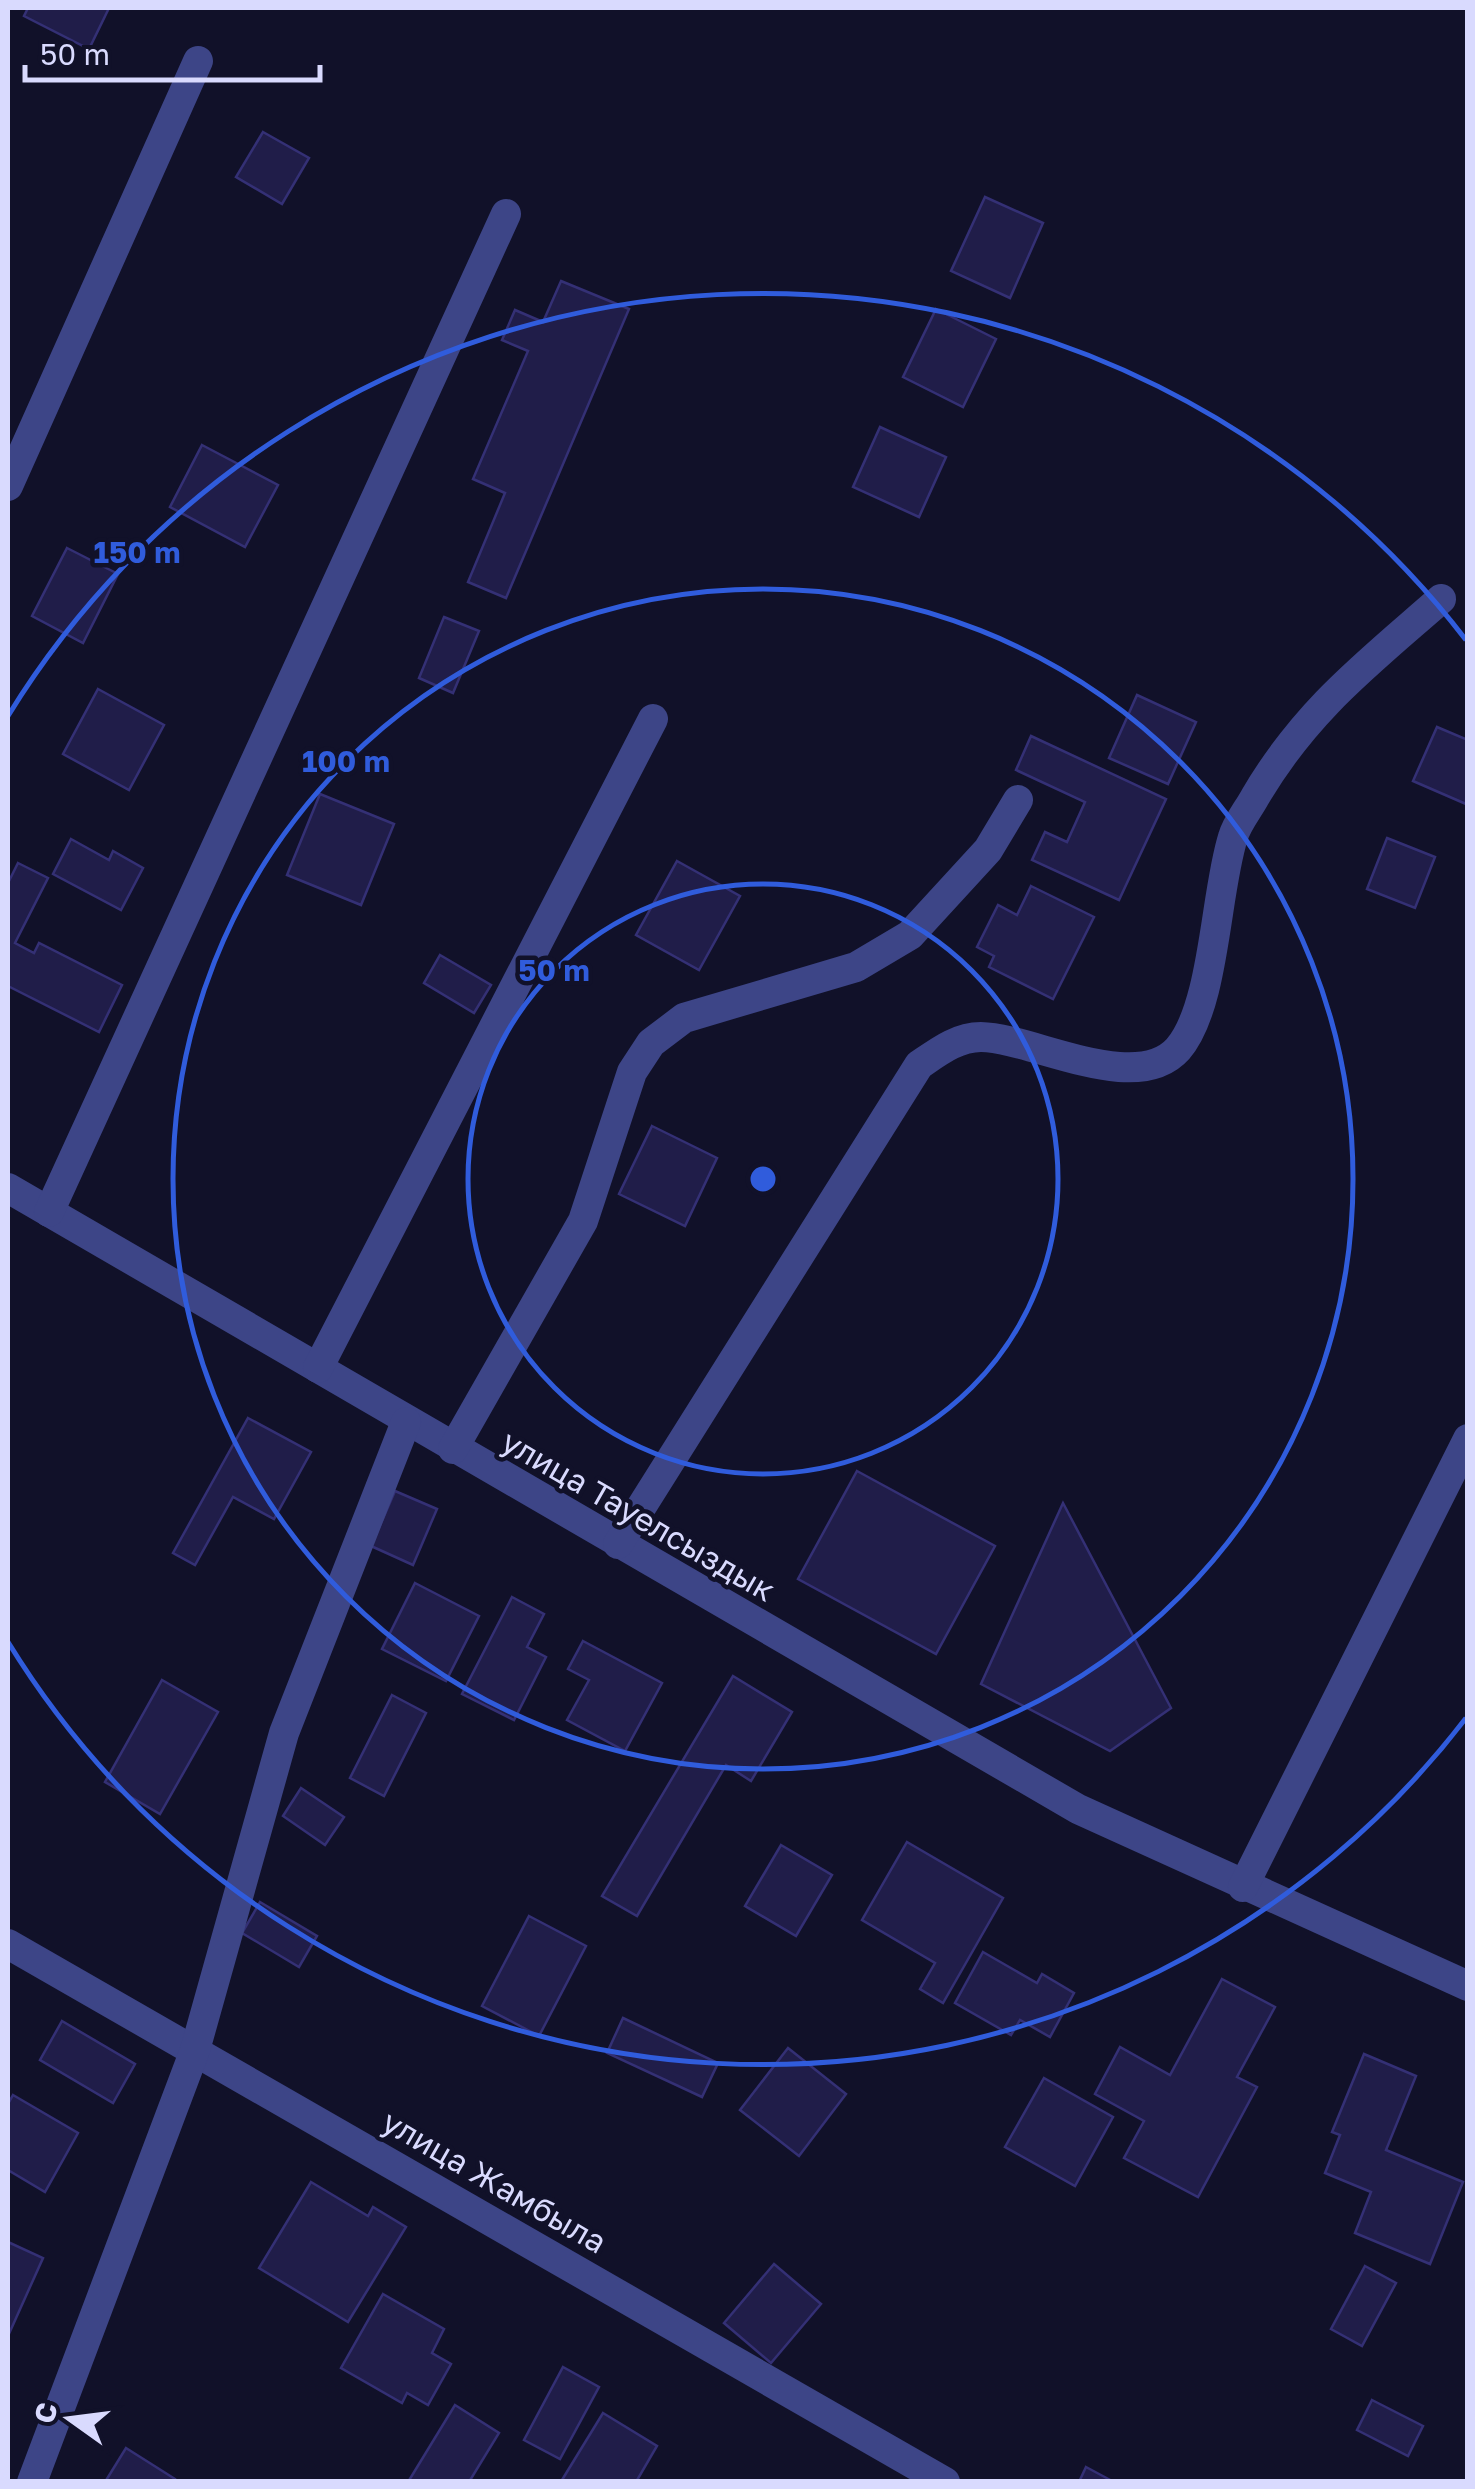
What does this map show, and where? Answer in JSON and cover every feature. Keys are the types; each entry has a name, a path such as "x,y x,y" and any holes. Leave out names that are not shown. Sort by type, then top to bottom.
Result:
{"street":[{"path":"8,486 198,61"},
{"path":"49,1212 506,214"},
{"path":"618,1544 919,1064 948,1045 980,1037 1123,1068 1154,1065 1177,1050 1197,1014 1234,834 1268,776 1318,706 1441,599"},
{"path":"318,1368 653,719"},
{"path":"453,1449 582,1222 632,1072 651,1042 684,1018 856,967 910,935 988,850 1018,800"},
{"name":"улица Тауелсыздык","path":"8,1188 1078,1810 1468,1986"},
{"path":"32,2482 195,2050 284,1733 406,1422"},
{"path":"1244,1887 1468,1440"},
{"name":"улица Жамбыла","path":"8,1944 945,2482"}],"building":[{"path":"28,8 109,8 89,49 24,16"},
{"path":"263,132 309,158 282,204 236,177"},
{"path":"985,197 1043,223 1010,298 951,271"},
{"path":"561,281 629,309 506,598 468,582 505,493 473,479 528,351 502,340 515,310 543,322"},
{"path":"936,309 996,339 963,407 903,377"},
{"path":"880,427 946,457 919,517 853,487"},
{"path":"202,445 278,485 245,547 170,507"},
{"path":"67,548 118,574 83,643 32,616"},
{"path":"444,617 479,631 453,693 419,678"},
{"path":"98,689 164,725 129,790 63,754"},
{"path":"1137,695 1196,722 1168,784 1109,758"},
{"path":"1437,727 1468,740 1466,804 1413,781"},
{"path":"1031,736 1166,799 1119,900 1032,860 1045,832 1067,842 1085,802 1016,770"},
{"path":"320,794 394,824 361,905 287,875"},
{"path":"1387,838 1435,857 1415,908 1367,889"},
{"path":"71,839 109,860 113,851 143,868 121,910 53,874"},
{"path":"677,861 740,896 699,970 636,935"},
{"path":"18,863 48,878 15,943 34,953 39,943 122,985 99,1032 8,986 8,883"},
{"path":"1031,886 1094,917 1053,999 989,967 994,956 977,947 998,905 1017,915"},
{"path":"440,955 491,985 474,1013 424,983"},
{"path":"652,1126 717,1158 685,1226 619,1194"},
{"path":"248,1418 311,1452 274,1519 233,1497 195,1565 173,1553"},
{"path":"857,1471 995,1546 936,1654 798,1579"},
{"path":"395,1491 437,1509 413,1565 371,1546"},
{"path":"1063,1503 1171,1708 1110,1751 981,1684"},
{"path":"415,1583 479,1616 446,1681 382,1649"},
{"path":"512,1597 544,1614 527,1647 546,1657 514,1720 462,1694"},
{"path":"583,1641 662,1683 625,1751 567,1720 589,1680 568,1669"},
{"path":"733,1676 792,1712 751,1781 726,1765 637,1916 602,1896"},
{"path":"162,1680 218,1712 160,1814 105,1782"},
{"path":"392,1695 426,1713 384,1796 350,1778"},
{"path":"301,1788 344,1817 325,1845 283,1816"},
{"path":"907,1842 1003,1898 943,2003 920,1989 935,1963 862,1920"},
{"path":"781,1845 832,1875 796,1936 745,1906"},
{"path":"260,1902 317,1936 299,1967 242,1933"},
{"path":"529,1916 586,1946 539,2036 482,2006"},
{"path":"983,1952 1037,1983 1042,1974 1074,1993 1050,2037 1020,2020 1011,2035 955,2003"},
{"path":"1222,1979 1275,2007 1237,2077 1257,2087 1198,2197 1124,2158 1144,2121 1095,2094 1120,2047 1170,2075"},
{"path":"623,2018 718,2063 702,2097 607,2053"},
{"path":"62,2021 135,2064 113,2103 40,2060"},
{"path":"788,2048 846,2094 799,2156 740,2110"},
{"path":"1364,2054 1416,2076 1386,2150 1463,2182 1430,2264 1355,2233 1371,2192 1325,2173 1340,2135 1332,2132"},
{"path":"1044,2078 1113,2117 1075,2186 1005,2147"},
{"path":"13,2095 78,2133 45,2192 8,2170 8,2104"},
{"path":"311,2182 368,2216 373,2207 406,2227 348,2322 259,2268"},
{"path":"8,2242 43,2258 8,2336"},
{"path":"774,2264 821,2304 771,2363 724,2323"},
{"path":"1365,2266 1396,2283 1362,2346 1331,2329"},
{"path":"383,2294 444,2329 432,2353 451,2364 428,2405 407,2393 402,2403 341,2368"},
{"path":"563,2367 599,2387 560,2459 524,2440"},
{"path":"1372,2400 1423,2426 1408,2456 1357,2430"},
{"path":"455,2405 499,2433 469,2482 408,2482"},
{"path":"603,2413 657,2446 636,2482 565,2482 562,2480"},
{"path":"126,2448 175,2479 174,2482 105,2482"},
{"path":"1086,2467 1114,2482 1079,2482"}]}
